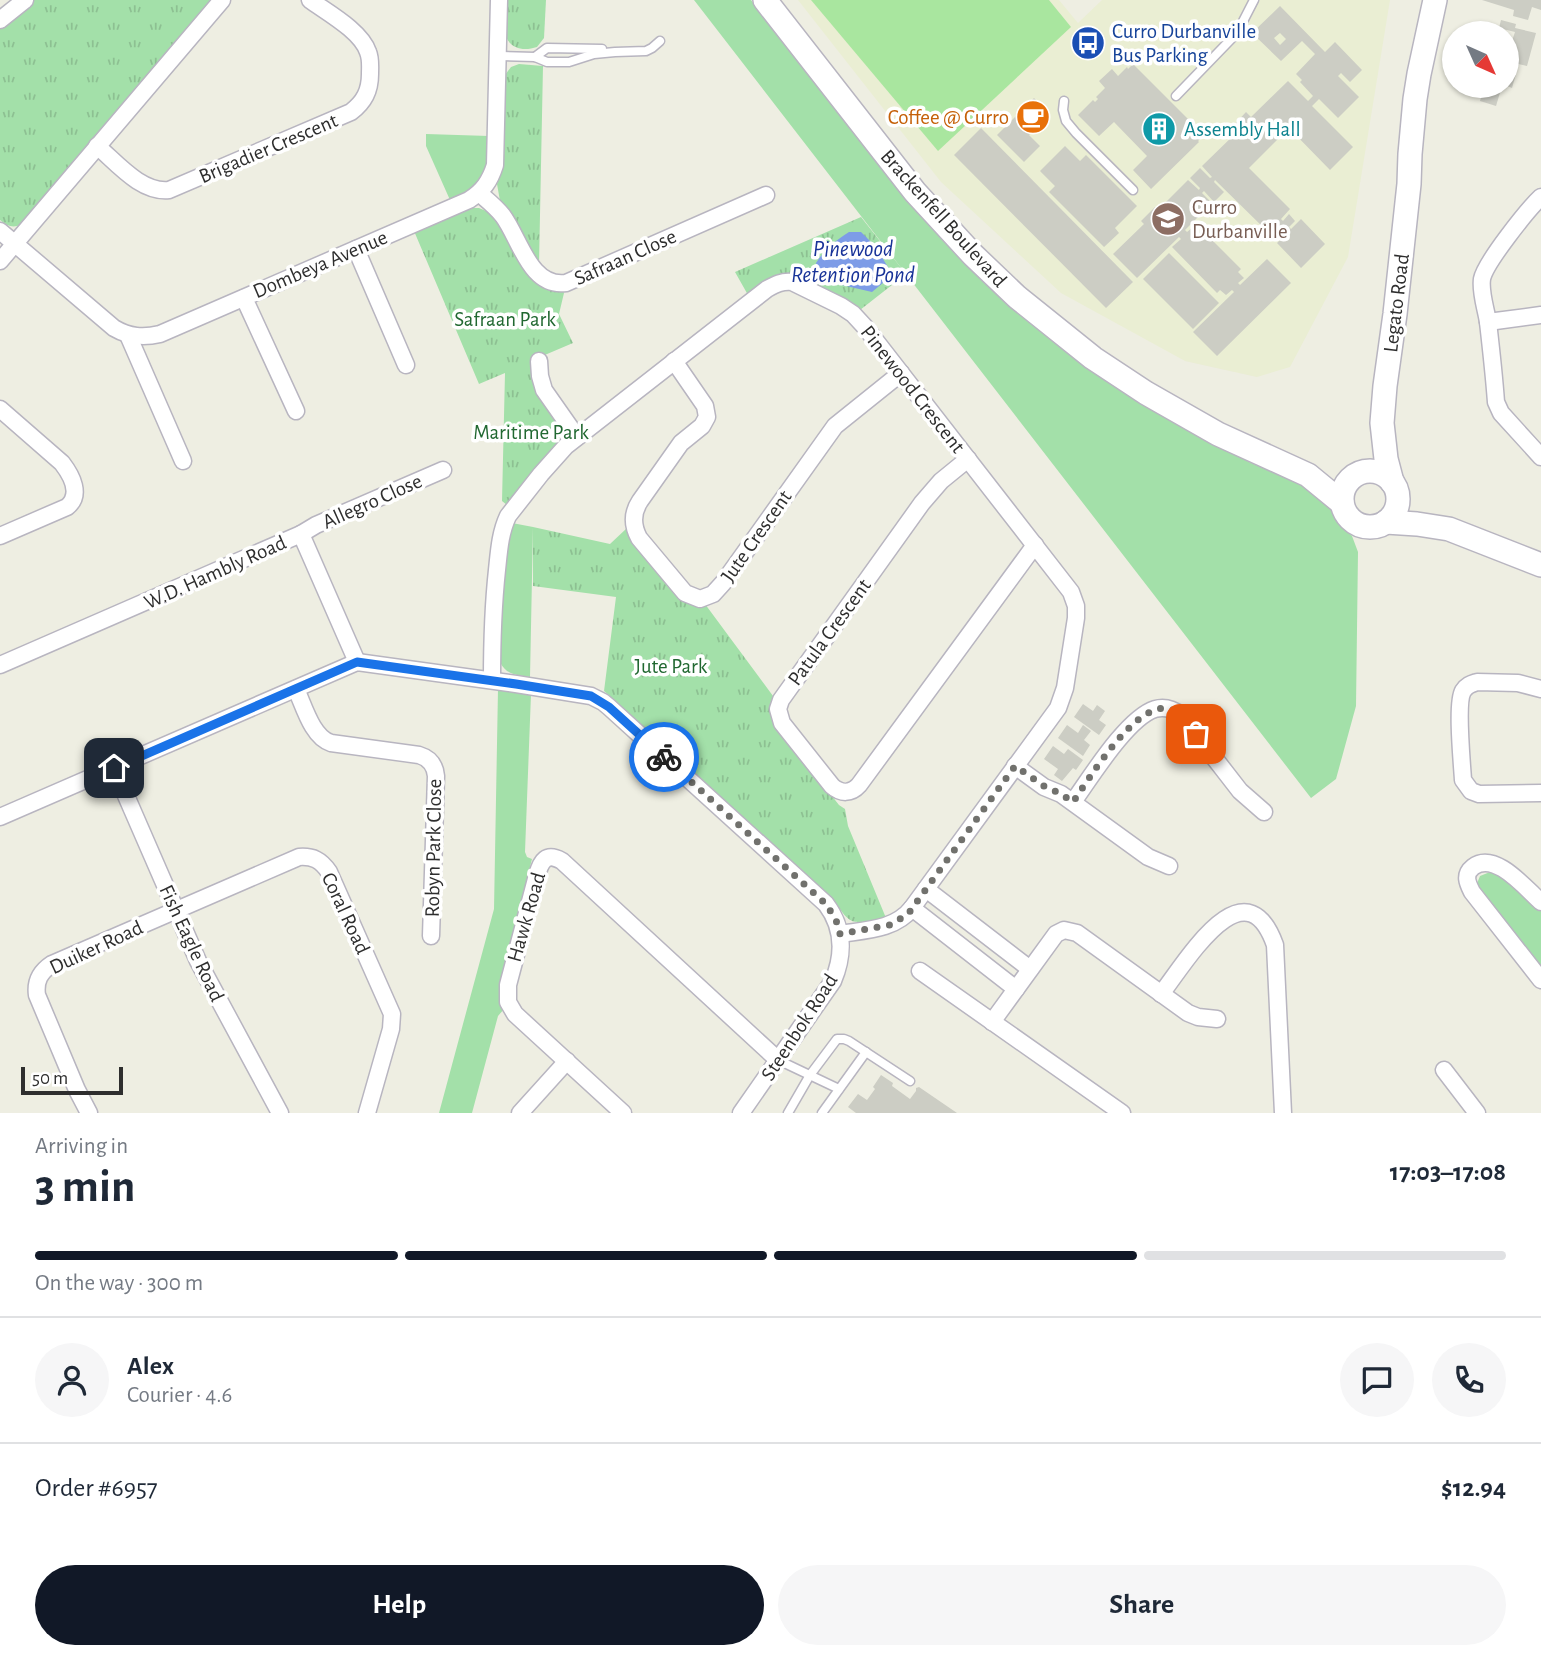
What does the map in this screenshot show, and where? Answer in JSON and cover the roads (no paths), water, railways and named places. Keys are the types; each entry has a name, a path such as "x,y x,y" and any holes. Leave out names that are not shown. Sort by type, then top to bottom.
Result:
{"street":[{"path":"0,20 25,0"},
{"path":"0,261 222,0"},
{"name":"Brigadier Crescent","path":"97,146 145,186 156,190 169,190 351,112 361,103 370,85 370,58 367,48 358,36 310,0"},
{"path":"479,193 488,182 495,165 499,0"},
{"name":"Brackenfell Boulevard","path":"765,0 915,192 973,255 1017,297 1093,358 1146,393 1218,434 1308,475 1342,503"},
{"name":"Legato Road","path":"1356,475 1374,447 1382,423 1409,184 1415,99 1435,0"},
{"path":"1430,84 1428,63 1442,0"},
{"name":"Legato Road","path":"1409,184 1422,136 1430,84 1450,0"},
{"name":"Safraan Close","path":"479,193 503,216 537,273 556,283 566,283 766,195"},
{"name":"Dombeya Avenue","path":"128,335 139,337 160,334 469,200 479,193"},
{"path":"1541,197 1524,214 1485,271 1482,286 1496,402 1501,412 1541,457"},
{"path":"0,232 114,328 128,335 183,461"},
{"path":"356,249 406,365"},
{"name":"Pinewood Crescent","path":"492,680 493,602 503,526 559,452 767,289 786,281 799,285 853,314 1071,592 1076,606 1076,618 1061,702 912,908 902,919 890,925 840,934"},
{"path":"244,298 296,411"},
{"path":"1488,322 1541,315"},
{"path":"539,361 544,390 577,437"},
{"name":"Jute Crescent","path":"674,361 705,405 707,417 702,426 681,443 640,501 633,521 639,538 685,593 700,599 713,594 723,583 835,426 901,373"},
{"path":"0,409 62,463 75,493 73,502 67,507 0,536"},
{"name":"Legato Road","path":"1382,423 1386,459 1394,486"},
{"name":"Patula Crescent","path":"968,459 941,481 922,503 780,700 778,709 782,723 832,786 847,792 859,785 1035,545"},
{"name":"Allegro Close","path":"301,534 443,470"},
{"path":"1394,486 1398,500 1396,509 1386,522 1375,527 1357,525 1345,512 1342,503 1345,485 1356,475 1367,471 1377,472 1448,530"},
{"name":"Brackenfell Boulevard","path":"1308,475 1356,475"},
{"path":"1386,522 1448,530 1541,565"},
{"name":"W.D. Hambly Road","path":"0,665 301,534 357,662"},
{"path":"0,817 357,662 492,680 591,696 603,702 826,904 836,920 840,934"},
{"path":"1541,689 1518,683 1477,682 1464,689 1460,703 1463,780 1466,786 1479,794 1541,793"},
{"name":"Robyn Park Close","path":"296,688 315,731 324,740 419,755 433,765 436,776 431,936"},
{"path":"1073,802 1126,730 1153,709 1167,708 1181,715 1240,790 1264,812"},
{"path":"1015,766 1073,802 1148,857 1169,866"},
{"name":"Fish Eagle Road","path":"114,768 198,961 280,1113"},
{"name":"Coral Road","path":"176,910 299,857 314,858 325,866 392,1014 391,1029 367,1113"},
{"name":"Hawk Road","path":"624,1113 510,1008 508,985 539,868 542,862 551,857 562,861 778,1060"},
{"path":"1541,902 1497,865 1476,865 1468,874 1467,880 1472,892 1541,980"},
{"path":"926,889 1030,969"},
{"path":"912,908 1016,989"},
{"name":"Duiker Road","path":"89,1113 37,995 38,979 51,964 176,910"},
{"path":"1161,994 1211,929 1222,920 1233,913 1252,914 1257,918 1271,935 1275,946 1283,1113"},
{"path":"992,1021 1056,934 1064,930 1077,933 1188,1013 1217,1019"},
{"name":"Steenbok Road","path":"741,1113 833,981 839,962 840,934"},
{"path":"920,971 1114,1111"},
{"path":"520,1113 567,1061"},
{"path":"1444,1070 1477,1113"}],"lane":[{"path":"1177,96 1237,33 1254,0"},
{"path":"498,56 535,57 547,62 569,62 594,54 646,51 660,41"},
{"path":"535,57 547,48 606,49 615,52"},
{"path":"1064,101 1066,121 1076,134 1133,190"},
{"path":"788,1113 810,1075 837,1039 844,1039 910,1081"},
{"path":"822,1113 866,1052"},
{"path":"778,1060 839,1089"}],"water":[{"name":"Pinewood Retention Pond","path":"849,232 861,232 875,246 891,272 872,292 842,285 818,271 816,263 823,254"}],"place":[{"name":"Curro Durbanville Bus Parking","path":"1088,43"},
{"name":"Coffee @ Curro","path":"1033,117"},
{"name":"Assembly Hall","path":"1159,129"},
{"name":"Curro Durbanville","path":"1168,219"}],"park label":[{"name":"Safraan Park","path":"505,319"},
{"name":"Maritime Park","path":"531,432"},
{"name":"Jute Park","path":"671,666"}]}
